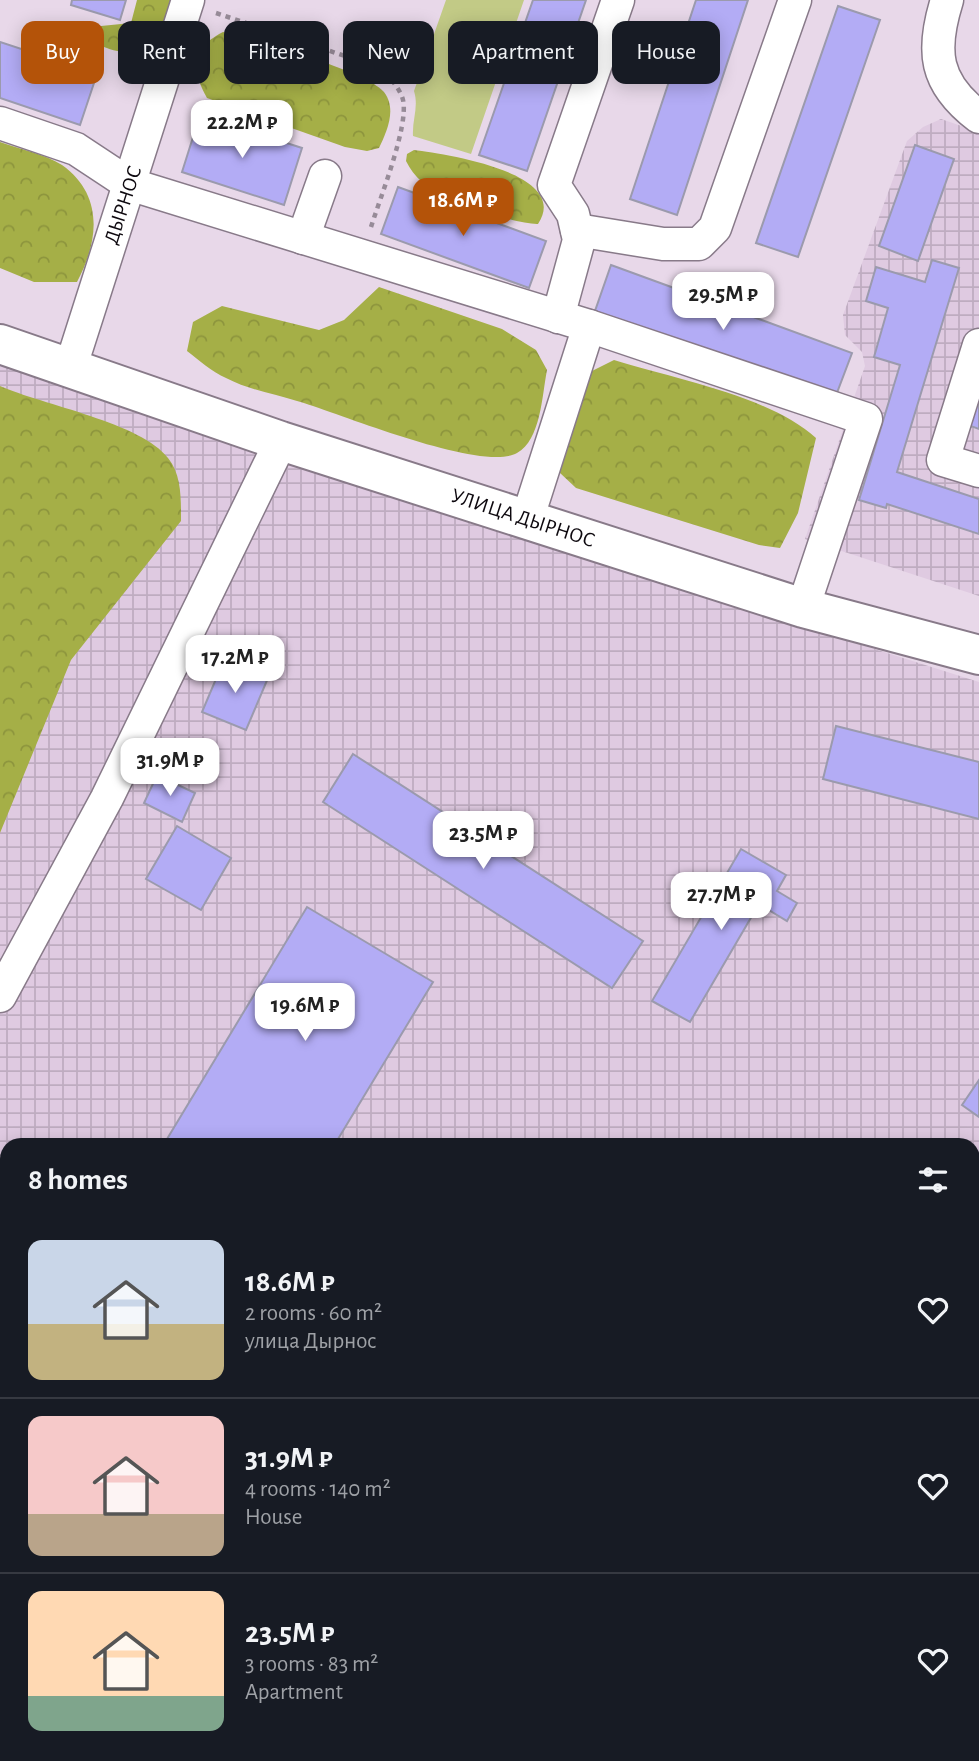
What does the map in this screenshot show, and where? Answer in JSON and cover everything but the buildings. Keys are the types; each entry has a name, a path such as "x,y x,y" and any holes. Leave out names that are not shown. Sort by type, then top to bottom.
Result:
{"main road":[{"name":"УЛИЦА ДЫРНОС","path":"0,344 281,441 803,608 979,655"}],"street":[{"path":"558,317 579,240 573,214 554,185 618,0"},
{"path":"577,230 663,244 699,244 715,228 795,0"},
{"path":"947,0 936,34 942,72 955,99 979,117"},
{"name":"ДЫРНОС","path":"70,369 187,2"},
{"path":"0,123 76,149 129,184 589,326 866,419 803,608"},
{"path":"303,238 325,176"},
{"path":"527,520 589,326"},
{"path":"979,345 943,460 979,471"},
{"path":"0,996 107,798 281,441"}],"path":[{"path":"187,2 381,68 395,85 403,99 404,121 369,234 369,248 377,261"}],"shaded area":[{"path":"941,119 979,132 979,596 805,539 865,366 862,352 845,335 843,315 907,141 923,127"},
{"path":"0,362 64,388 275,460 979,682 979,1138 0,1138"}],"green space":[{"path":"137,0 175,0 169,21 132,21"},
{"path":"446,0 524,0 517,21 448,21 448,84 495,84 471,154 413,136 416,84 434,84 434,34"},
{"path":"118,24 118,51 104,47 104,26"},
{"path":"224,32 224,84 329,84 329,64 343,70 343,84 374,84 384,92 390,106 388,127 379,148 367,151 345,147 207,98 200,84 210,84 212,39"},
{"path":"0,142 55,161 76,177 85,190 94,219 93,235 90,251 77,282 34,282 0,268"},
{"path":"414,150 476,162 501,169 522,179 537,191 544,206 538,224 513,220 478,209 431,188 417,177 406,161 407,154"},
{"path":"379,287 502,329 536,350 547,370 536,428 525,447 517,453 499,457 474,455 410,439 243,386 216,373 187,351 193,322 222,306 319,330 344,320"},
{"path":"614,360 748,400 797,423 816,438 798,513 780,548 759,545 576,488 559,472 564,436 590,372"},
{"path":"0,386 115,425 155,446 168,458 176,472 180,488 181,521 71,660 0,833"}]}
